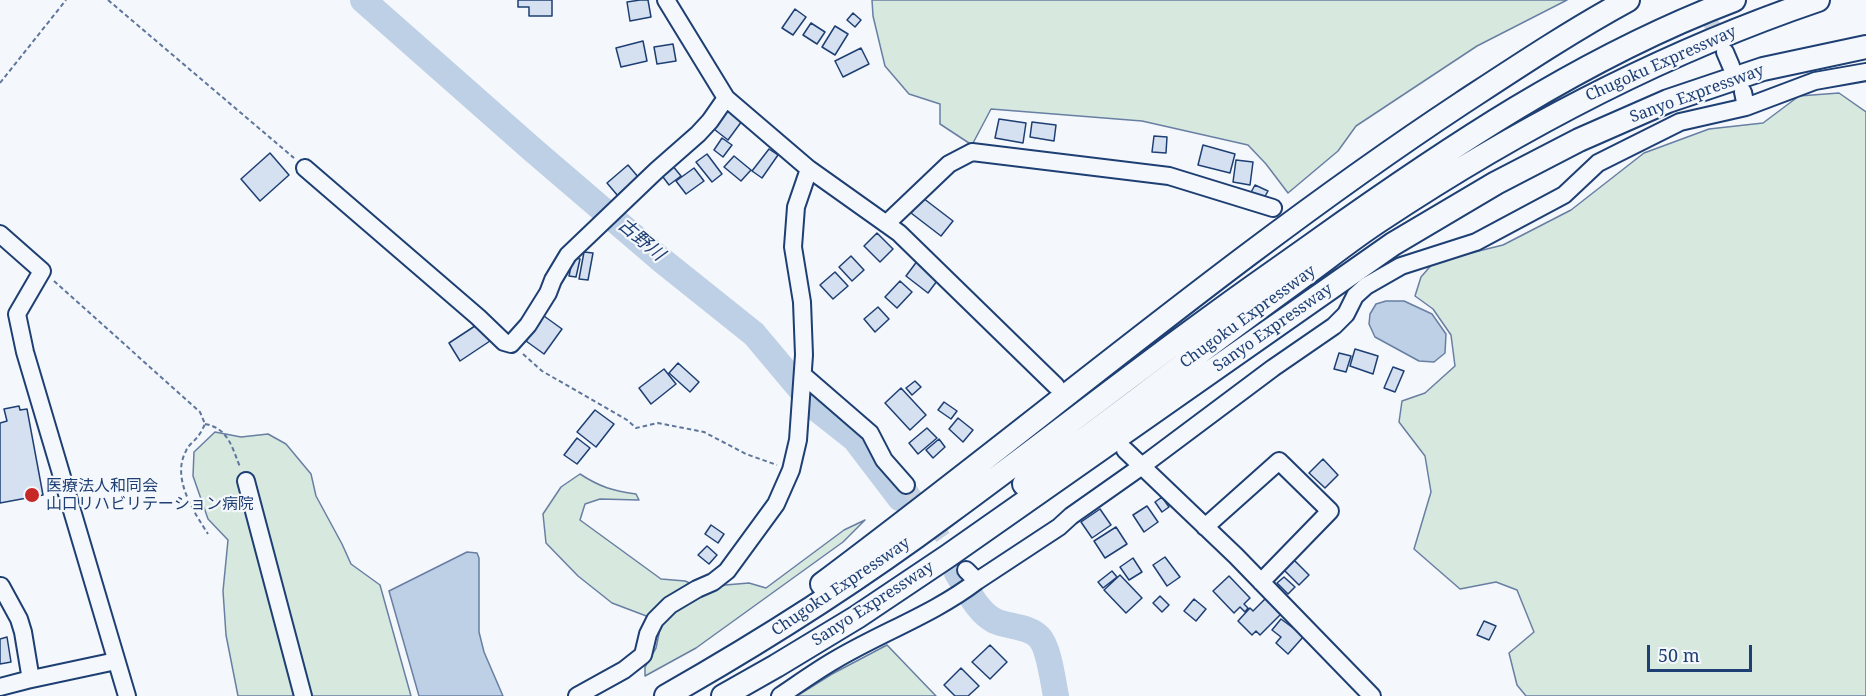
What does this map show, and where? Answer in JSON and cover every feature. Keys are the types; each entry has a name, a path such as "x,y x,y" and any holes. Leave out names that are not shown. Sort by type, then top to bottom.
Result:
{"highway":[{"path":"657,696 763,627 867,550 1118,353 1350,179 1533,56 1628,0"},
{"name":"Chugoku Expressway","path":"666,696 740,653 878,564 1208,319 1424,166 1533,98 1572,77 1653,34 1734,0"},
{"name":"Chugoku Expressway","path":"714,696 853,607 1378,222 1473,161 1578,102 1671,57 1764,18 1818,0"},
{"name":"Sanyo Expressway","path":"723,696 777,666 948,556 1393,244 1496,183 1579,140 1668,101 1763,69 1866,47"}],"street":[{"path":"666,0 726,98 809,169 899,233 1056,386"},
{"path":"780,696 835,660 959,595 972,575 1059,527 1273,368 1334,326 1346,314 1355,296 1366,286 1401,266 1476,242 1564,195 1574,183 1598,163 1680,122 1744,100 1815,81 1866,72"},
{"path":"305,168 504,342 511,344 528,326 568,255 657,170 698,135 726,98"},
{"path":"886,224 949,164 972,152 1169,176 1273,208"},
{"path":"577,696 624,670 643,655 648,634 655,620 670,605 713,582 727,571 776,504 791,470 798,440 804,355 802,302 793,247 796,207 809,169"},
{"path":"0,234 42,271 17,314 25,352 127,696"},
{"path":"802,375 870,433 884,460 906,485"},
{"path":"1125,450 1261,582 1372,696"},
{"path":"1205,527 1280,461 1330,511 1261,582"},
{"path":"246,481 303,696"},
{"path":"2,586 23,632 30,674 27,680"},
{"path":"0,687 116,662"}],"path":[{"path":"0,83 66,0"},
{"path":"108,0 305,168"},
{"path":"42,271 200,412 205,424"},
{"path":"511,344 542,371 627,420 636,428 658,423 704,432 746,454 791,470"},
{"path":"205,424 216,426 227,437 246,481"},
{"path":"205,424 186,451 182,466 183,488 192,509 208,534"}],"shaded area":[{"path":"872,0 1567,0 1477,46 1356,126 1338,151 1288,193 1248,145 1142,121 991,109 972,145 940,124 940,104 909,94 885,66 873,16"},
{"path":"1839,93 1866,112 1866,696 1526,696 1517,685 1509,653 1534,632 1517,590 1496,582 1460,589 1414,549 1431,492 1425,456 1399,422 1402,401 1425,393 1455,366 1451,335 1433,309 1415,296 1421,277 1434,262 1503,245 1571,210 1644,153 1709,129 1763,123 1799,96"},
{"path":"215,432 241,437 268,434 286,444 311,474 316,496 351,564 380,585 411,696 238,696 226,635 223,591 228,540 208,519 193,476 194,452"},
{"path":"580,474 607,488 636,494 639,500 600,499 585,504 580,520 661,579 685,581 706,590 725,585 749,583 766,588 844,530 865,520 843,542 696,648 645,676 645,667 656,648 661,624 612,603 578,576 546,543 543,514 561,487"},
{"path":"887,645 936,696 797,696 832,674"}],"water":[{"path":"1386,301 1404,301 1432,314 1446,334 1445,353 1434,362 1419,361 1375,337 1369,324 1370,314 1376,304"},
{"path":"467,552 477,553 479,558 479,632 484,652 503,696 419,696 389,591"}],"building":[{"path":"518,0 552,0 552,16 529,16 529,7 518,7"},
{"path":"648,0 651,17 630,21 627,2"},
{"path":"795,9 806,17 793,35 782,28"},
{"path":"853,13 861,20 855,27 847,20"},
{"path":"811,23 825,32 817,44 803,35"},
{"path":"835,26 848,34 835,55 822,47"},
{"path":"643,41 647,61 621,67 616,48"},
{"path":"673,44 676,61 657,64 654,47"},
{"path":"861,48 869,64 843,77 835,61"},
{"path":"724,108 742,121 728,140 710,126"},
{"path":"999,119 1026,123 1023,143 995,138"},
{"path":"1032,122 1056,125 1054,141 1030,137"},
{"path":"1154,136 1167,137 1166,153 1152,152"},
{"path":"722,138 732,145 723,157 714,150"},
{"path":"1203,145 1235,154 1230,173 1198,165"},
{"path":"769,149 778,155 762,178 752,171"},
{"path":"270,153 289,175 260,201 241,179"},
{"path":"707,154 722,174 712,182 696,162"},
{"path":"734,156 751,170 741,181 724,167"},
{"path":"1236,160 1253,162 1250,185 1233,182"},
{"path":"628,165 639,178 618,196 607,183"},
{"path":"672,165 681,176 669,185 660,173"},
{"path":"694,168 704,181 686,194 676,181"},
{"path":"1255,185 1268,191 1263,200 1250,194"},
{"path":"923,198 953,221 941,236 911,213"},
{"path":"877,233 893,249 880,262 864,246"},
{"path":"584,252 593,253 588,280 579,279"},
{"path":"851,256 864,270 852,281 839,267"},
{"path":"573,257 580,259 576,277 569,276"},
{"path":"918,260 940,277 928,293 906,276"},
{"path":"835,272 848,286 833,299 820,285"},
{"path":"900,281 912,292 897,308 885,297"},
{"path":"878,307 889,319 875,332 864,319"},
{"path":"544,316 562,329 544,354 526,341"},
{"path":"478,324 490,341 460,361 449,343"},
{"path":"1355,349 1378,356 1373,374 1350,366"},
{"path":"1339,353 1351,356 1346,372 1334,369"},
{"path":"678,363 699,382 690,392 669,373"},
{"path":"1393,367 1404,371 1395,392 1384,388"},
{"path":"664,369 676,384 651,404 639,388"},
{"path":"915,381 921,387 912,395 906,388"},
{"path":"901,388 926,415 910,430 885,403"},
{"path":"944,402 957,411 951,419 938,410"},
{"path":"19,406 20,410 27,409 43,495 0,503 0,423 7,421 4,409"},
{"path":"595,410 614,424 596,447 577,432"},
{"path":"958,418 973,430 963,442 949,429"},
{"path":"927,428 937,438 918,454 909,443"},
{"path":"577,438 590,448 577,464 564,455"},
{"path":"939,439 945,447 933,458 926,450"},
{"path":"1323,459 1338,475 1325,488 1309,473"},
{"path":"1162,497 1169,507 1162,512 1155,502"},
{"path":"1147,506 1158,522 1144,532 1133,515"},
{"path":"1100,509 1111,525 1092,538 1081,522"},
{"path":"711,525 724,534 718,543 705,534"},
{"path":"1116,527 1127,544 1105,558 1094,541"},
{"path":"707,546 717,555 709,564 698,555"},
{"path":"1165,557 1180,577 1167,586 1153,565"},
{"path":"1133,558 1142,572 1129,580 1120,567"},
{"path":"1294,560 1309,575 1299,585 1284,570"},
{"path":"1112,571 1117,577 1103,588 1098,582"},
{"path":"1120,575 1142,598 1126,613 1104,590"},
{"path":"1229,576 1250,598 1244,604 1248,608 1245,612 1240,607 1234,613 1213,591"},
{"path":"1284,577 1295,587 1288,594 1277,583"},
{"path":"1160,596 1169,605 1162,612 1153,603"},
{"path":"1267,597 1283,612 1260,635 1256,631 1252,635 1238,621 1250,608 1253,611"},
{"path":"1194,599 1206,609 1196,621 1184,611"},
{"path":"1281,619 1304,636 1288,654 1276,643 1281,637 1272,630"},
{"path":"1484,621 1496,626 1489,640 1477,635"},
{"path":"7,637 11,662 0,664 0,639"},
{"path":"990,645 1007,662 990,679 972,662"},
{"path":"961,668 979,686 968,696 955,696 944,685"}],"waterway":[{"name":"古野川","path":"363,0 659,258 754,334 817,409 855,439 900,498"},
{"name":"古野川","path":"957,573 973,600 989,617 1000,623 1030,631 1039,637 1048,656 1056,696"}],"tunnel":[{"path":"1700,0 1722,46"},
{"path":"906,485 959,560"}],"place":[{"name":"医療法人和同会 山口リハビリテーション病院","path":"32,495"}]}
